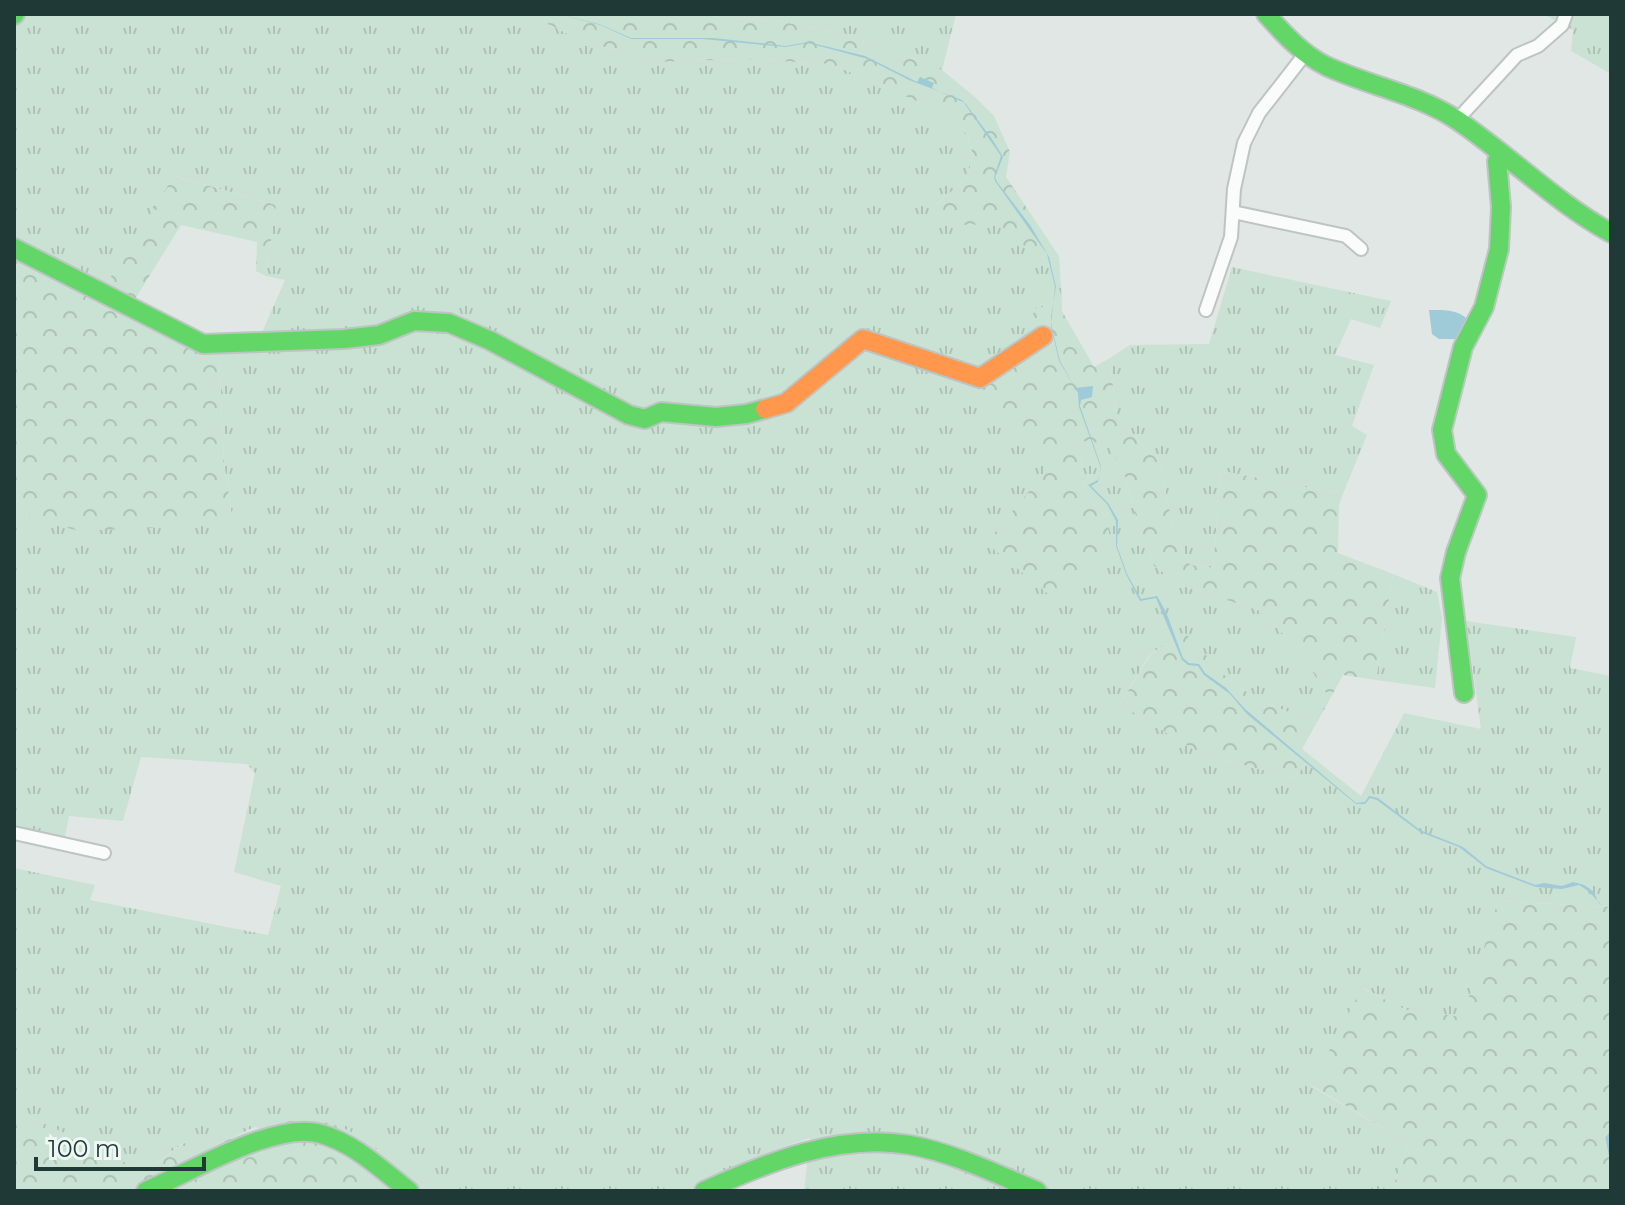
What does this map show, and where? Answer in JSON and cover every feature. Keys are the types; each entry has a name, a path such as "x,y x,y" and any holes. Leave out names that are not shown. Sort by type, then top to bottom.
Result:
{"street":[{"path":"1266,14 1305,54 1324,65 1434,107 1457,120 1580,216 1611,233"},
{"path":"1457,120 1517,55 1538,46 1562,25 1566,14"},
{"path":"1206,310 1231,237 1234,189 1244,143 1259,113 1305,54"},
{"path":"1464,693 1450,578 1477,495 1446,454 1442,430 1463,347 1484,307 1499,249 1501,207 1497,161 1500,154"},
{"path":"1233,212 1346,236 1361,249"},
{"path":"14,248 203,344 344,339 379,335 414,321 449,323 491,341 629,415 645,419 661,412 716,417 746,414 786,403 863,339 980,378 1043,336"},
{"path":"14,833 104,853"},
{"path":"146,1191 264,1139 310,1131 331,1138 362,1156 409,1191"},
{"path":"704,1191 767,1162 820,1147 893,1143 935,1153 1037,1191"}],"green space":[{"path":"20,14 528,14 580,40 657,62 744,59 831,64 928,106 958,124 968,136 973,156 967,178 936,205 965,225 995,223 1015,236 1035,258 1059,256 1062,303 1035,309 1035,353 1019,427 1045,452 1045,472 986,543 1107,517 1086,498 1081,463 1083,441 1109,444 1125,476 1154,566 1183,586 1258,610 1296,646 1330,699 1316,724 1258,699 1231,682 1184,633 1150,654 1120,704 1201,754 1294,778 1312,757 1361,796 1404,713 1481,729 1466,621 1576,637 1570,668 1611,676 1611,907 1498,901 1463,1018 1406,1010 1363,988 1311,1086 1408,1143 1392,1191 804,1191 810,1138 777,1149 687,1191 430,1191 418,1182 255,1127 202,1152 183,1143 145,1172 14,1109 14,868 95,885 90,900 268,935 281,886 234,872 255,773 247,764 141,757 123,821 69,816 65,837 15,826 14,830 14,504 42,521 233,524 224,463 219,352 221,348 253,353 285,280 266,276 276,205 175,176 100,294 14,251 14,23"},
{"path":"528,14 688,14 783,22 848,35 942,70 994,116 1010,152 1006,177 1059,256 1035,258 1015,236 995,224 965,225 935,206 967,178 973,156 968,136 958,124 928,106 831,64 744,59 657,62 580,40"},
{"path":"688,14 956,14 942,70 848,35 783,22"},
{"path":"1543,14 1611,14 1611,74 1571,51 1573,30"},
{"path":"174,176 276,205 266,276 256,271 257,242 181,225 129,309 219,352 224,463 233,524 79,531 42,521 14,504 14,251 100,294"},
{"path":"1232,267 1391,301 1380,328 1351,319 1335,355 1374,365 1352,426 1367,435 1343,494 1221,471 1213,568 1190,565 1174,533 1160,463 1116,416 1110,358 1130,345 1209,344"},
{"path":"1062,303 1062,311 1094,367 1110,358 1116,416 1160,463 1174,533 1190,565 1213,568 1221,471 1343,494 1339,504 1338,553 1393,574 1376,680 1343,675 1330,699 1296,646 1258,610 1183,586 1154,566 1125,476 1108,444 1083,441 1081,463 1086,498 1107,517 1110,541 1104,559 1058,602 986,543 1045,472 1045,452 975,391 1035,353 1028,328 1035,309"},
{"path":"1393,574 1437,592 1442,618 1435,688 1376,680"},
{"path":"1184,632 1231,682 1258,699 1316,724 1302,749 1312,757 1294,778 1201,754 1120,704 1151,654"},
{"path":"1498,901 1611,907 1611,1191 1392,1191 1408,1143 1311,1085 1362,988 1406,1010 1463,1017"},
{"path":"14,1109 145,1172 184,1143 202,1151 278,1123 318,1121 356,1135 430,1191 14,1191"}],"water":[{"path":"558,14 599,24 631,38 713,38 786,46 808,42 865,56 917,82 920,77 934,83 932,88 941,92 909,80 868,59 808,43 786,47 703,39 631,39 600,25"},
{"path":"964,102 1003,157 995,177 997,182 1030,225 1049,257 1056,287 1053,303 1055,287 1047,254 995,181 994,177 1001,156"},
{"path":"1429,310 1451,311 1465,317 1469,321 1459,339 1439,339 1432,334"},
{"path":"1051,322 1060,361 1075,387 1059,361 1051,326"},
{"path":"1093,386 1092,397 1081,400 1080,406 1101,467 1079,407 1075,388"},
{"path":"1100,474 1098,482 1091,486 1108,503 1118,520 1117,546 1127,574 1141,599 1157,596 1183,658 1189,663 1199,664 1205,673 1226,688 1245,709 1356,803 1365,802 1369,796 1378,798 1420,830 1463,847 1486,866 1535,885 1562,886 1573,882 1584,885 1594,892 1597,901 1579,885 1562,889 1536,887 1486,868 1459,847 1420,832 1377,800 1370,798 1365,804 1356,804 1247,714 1230,694 1204,675 1198,666 1188,665 1182,660 1156,598 1140,601 1126,574 1116,546 1116,521 1107,504 1088,485 1098,480"}],"waterway":[{"path":"1611,1133 1607,1138 1611,1158"}],"traffic: fast":[{"path":"1266,14 1301,50 1326,66 1426,103 1457,120 1590,221 1611,233"},
{"path":"1464,693 1450,578 1477,495 1446,454 1442,430 1463,347 1484,307 1499,249 1501,207 1497,161 1500,154"},
{"path":"14,248 203,344 344,339 379,335 414,321 449,323 491,341 629,415 645,419 661,412 716,417 765,409"},
{"path":"146,1191 233,1150 281,1134 302,1132 321,1134 345,1144 409,1191"},
{"path":"704,1191 804,1153 856,1143 883,1142 943,1153 1037,1191"}],"traffic: slow":[{"path":"765,409 786,403 863,339 980,378 1043,336"}]}
